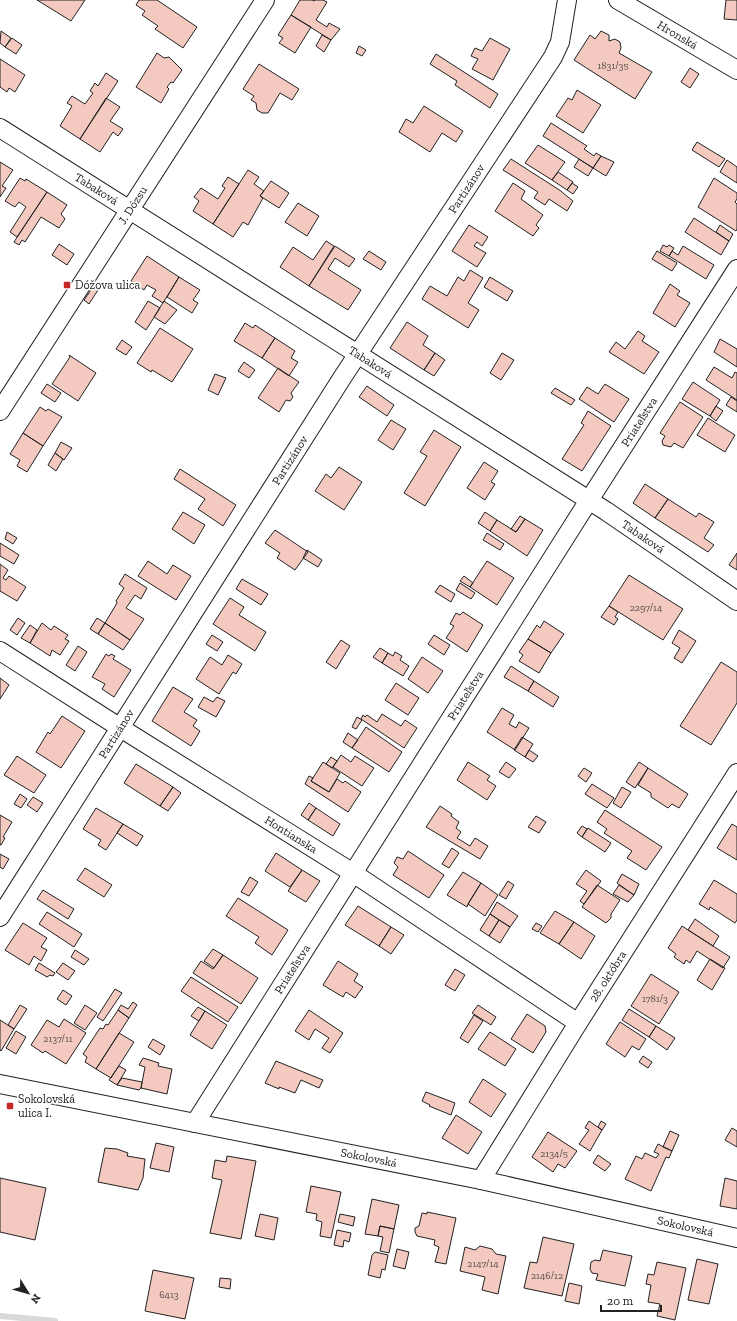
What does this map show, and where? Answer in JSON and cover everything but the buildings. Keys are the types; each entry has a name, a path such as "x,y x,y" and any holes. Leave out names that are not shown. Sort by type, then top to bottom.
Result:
{"street":[{"name":"J. Dózsu","path":"0,411 265,0"},
{"name":"Partizánov","path":"0,917 119,727 357,355 553,57 560,42 567,0"},
{"name":"Hronská","path":"618,0 737,70"},
{"name":"Tabaková","path":"0,128 589,501 737,601"},
{"name":"Priateľstva","path":"195,1122 737,269"},
{"name":"Hontianska","path":"0,651 354,873 578,1023"},
{"name":"28. októbra","path":"481,1180 578,1023 737,773"},
{"name":"Sokolovská","path":"0,1084 481,1180 737,1238"}],"waterway":[{"path":"0,1316 55,1321"}],"place":[{"name":"Dóžova ulica","path":"67,285"},
{"name":"Sokolovská ulica I.","path":"10,1106"}]}
